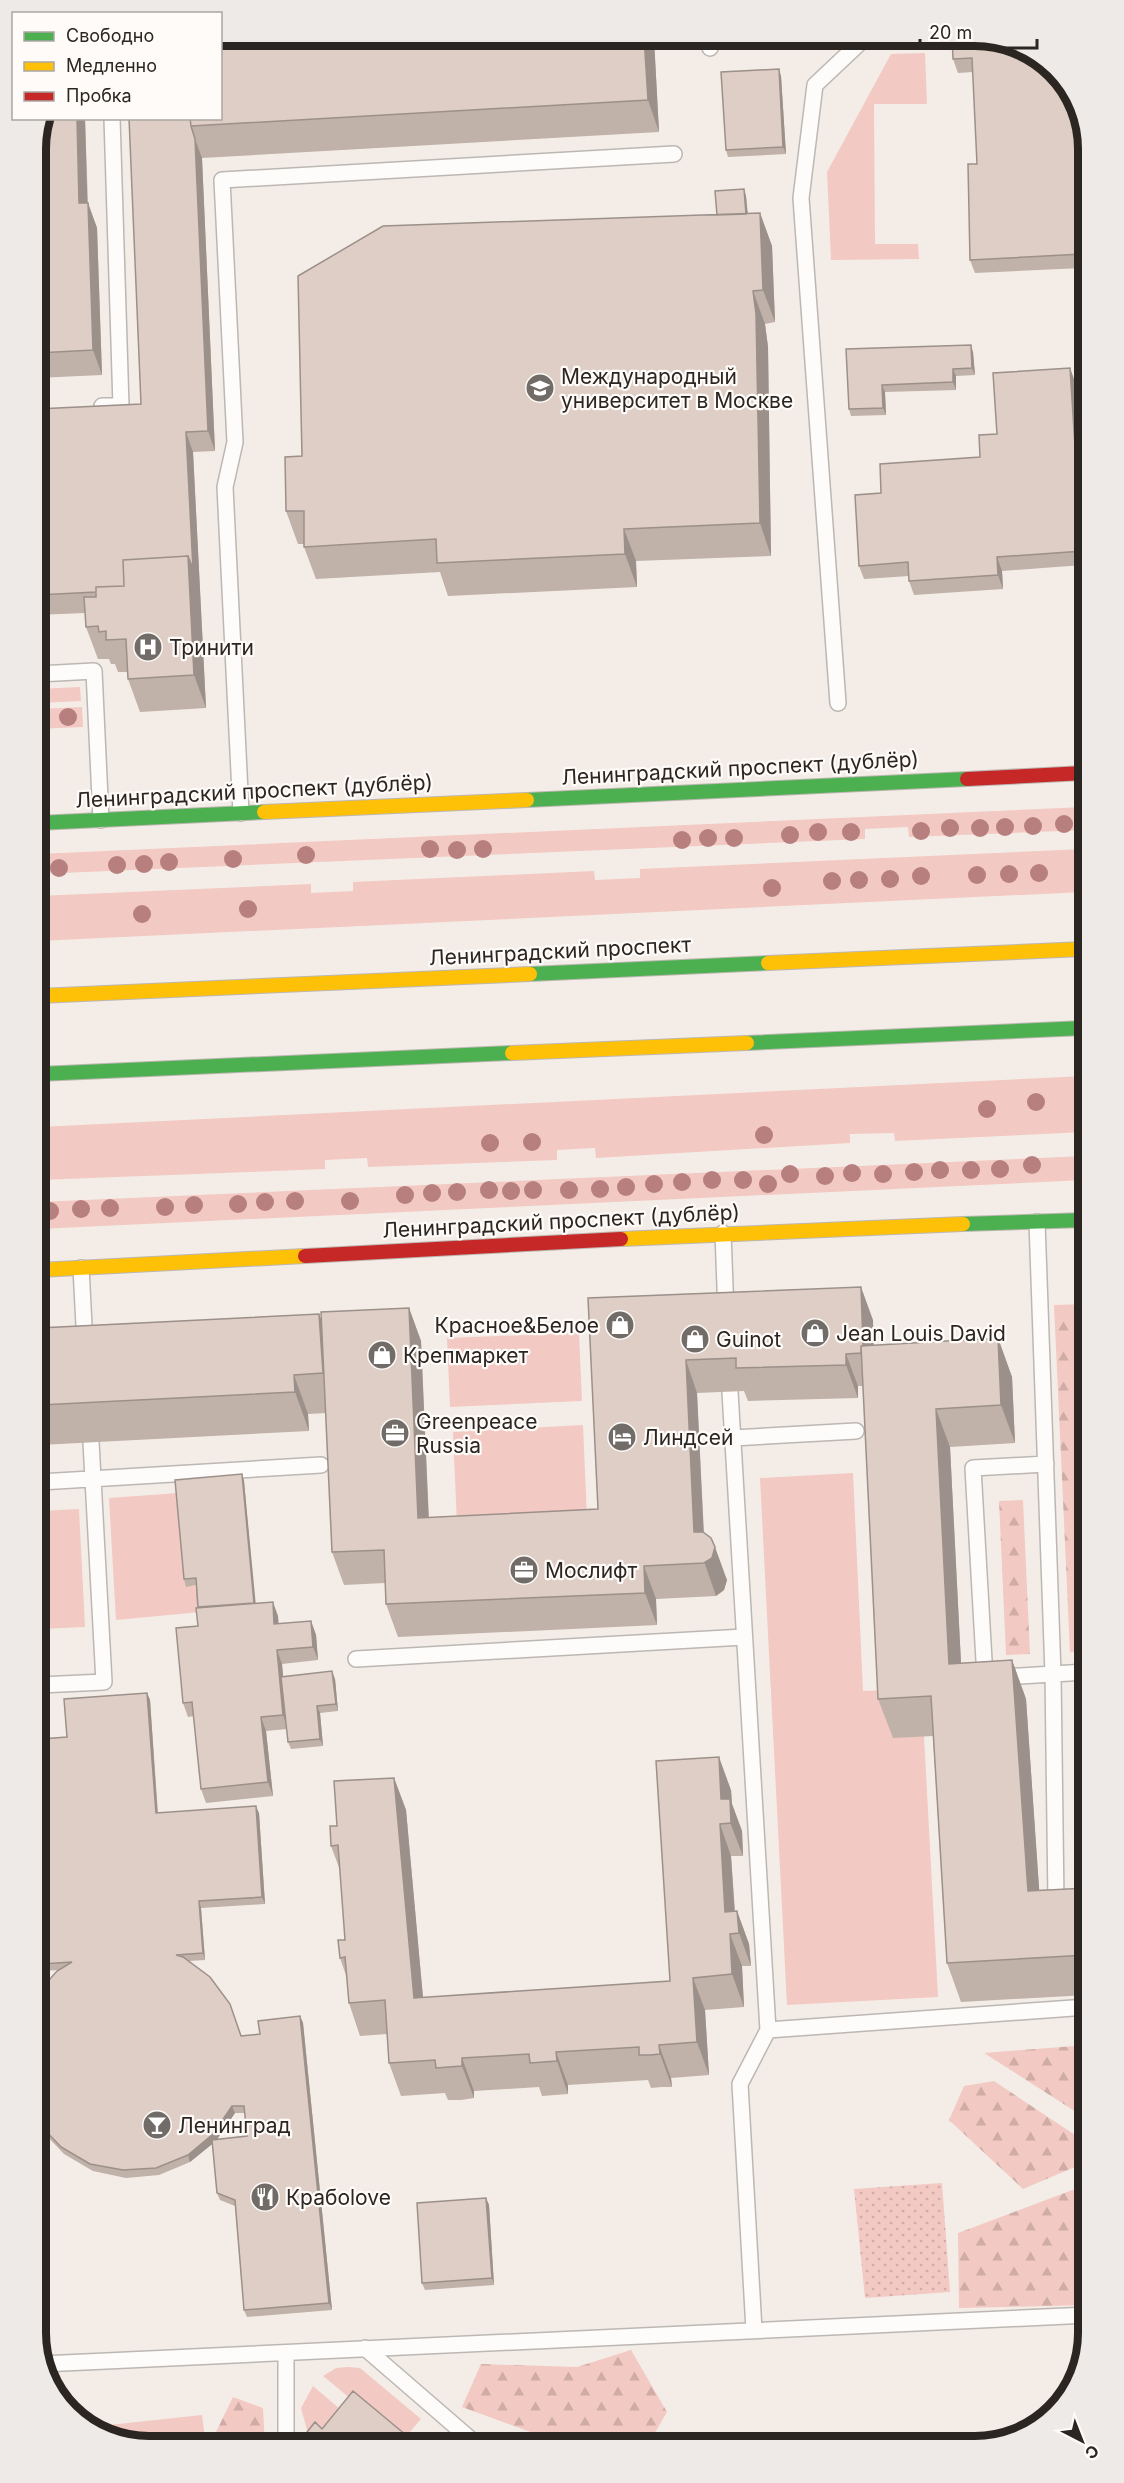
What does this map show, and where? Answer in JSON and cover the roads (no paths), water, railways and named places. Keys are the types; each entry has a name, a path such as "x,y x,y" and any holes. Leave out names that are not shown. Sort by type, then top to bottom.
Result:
{"main road":[{"name":"Ленинградский проспект (дублёр)","path":"47,823 1078,773"},
{"name":"Ленинградский проспект","path":"47,996 1078,949"},
{"path":"47,1074 1078,1028"},
{"name":"Ленинградский проспект (дублёр)","path":"46,1270 723,1233 1078,1220"}],"lane":[{"path":"838,704 801,198 815,85 855,47"},
{"path":"85,407 121,406 112,120"},
{"path":"241,813 225,488 235,442 222,180 675,154"},
{"path":"47,673 94,670 101,820"},
{"path":"1037,1222 1053,1674 1056,1902 1076,1901"},
{"path":"723,1233 726,1326"},
{"path":"81,1268 86,1356"},
{"path":"730,1392 768,2030 740,2084 754,2330"},
{"path":"733,1438 856,1431"},
{"path":"46,1685 104,1682 91,1442"},
{"path":"1046,1464 973,1468 985,1678 1078,1672"},
{"path":"46,1482 321,1465"},
{"path":"356,1659 744,1637"},
{"path":"768,2030 1078,2008"},
{"path":"51,2364 1078,2315"},
{"path":"365,2348 467,2436"},
{"path":"286,2353 286,2436"}],"place":[{"name":"Международный университет в Москве","path":"540,388"},
{"name":"Тринити","path":"148,647"},
{"name":"Красное&Белое","path":"620,1325"},
{"name":"Jean Louis David","path":"815,1333"},
{"name":"Guinot","path":"695,1339"},
{"name":"Крепмаркет","path":"382,1355"},
{"name":"Greenpeace Russia","path":"395,1433"},
{"name":"Линдсей","path":"622,1437"},
{"name":"Мослифт","path":"524,1570"},
{"name":"Ленинград","path":"157,2125"},
{"name":"Крабоlove","path":"265,2197"}]}
